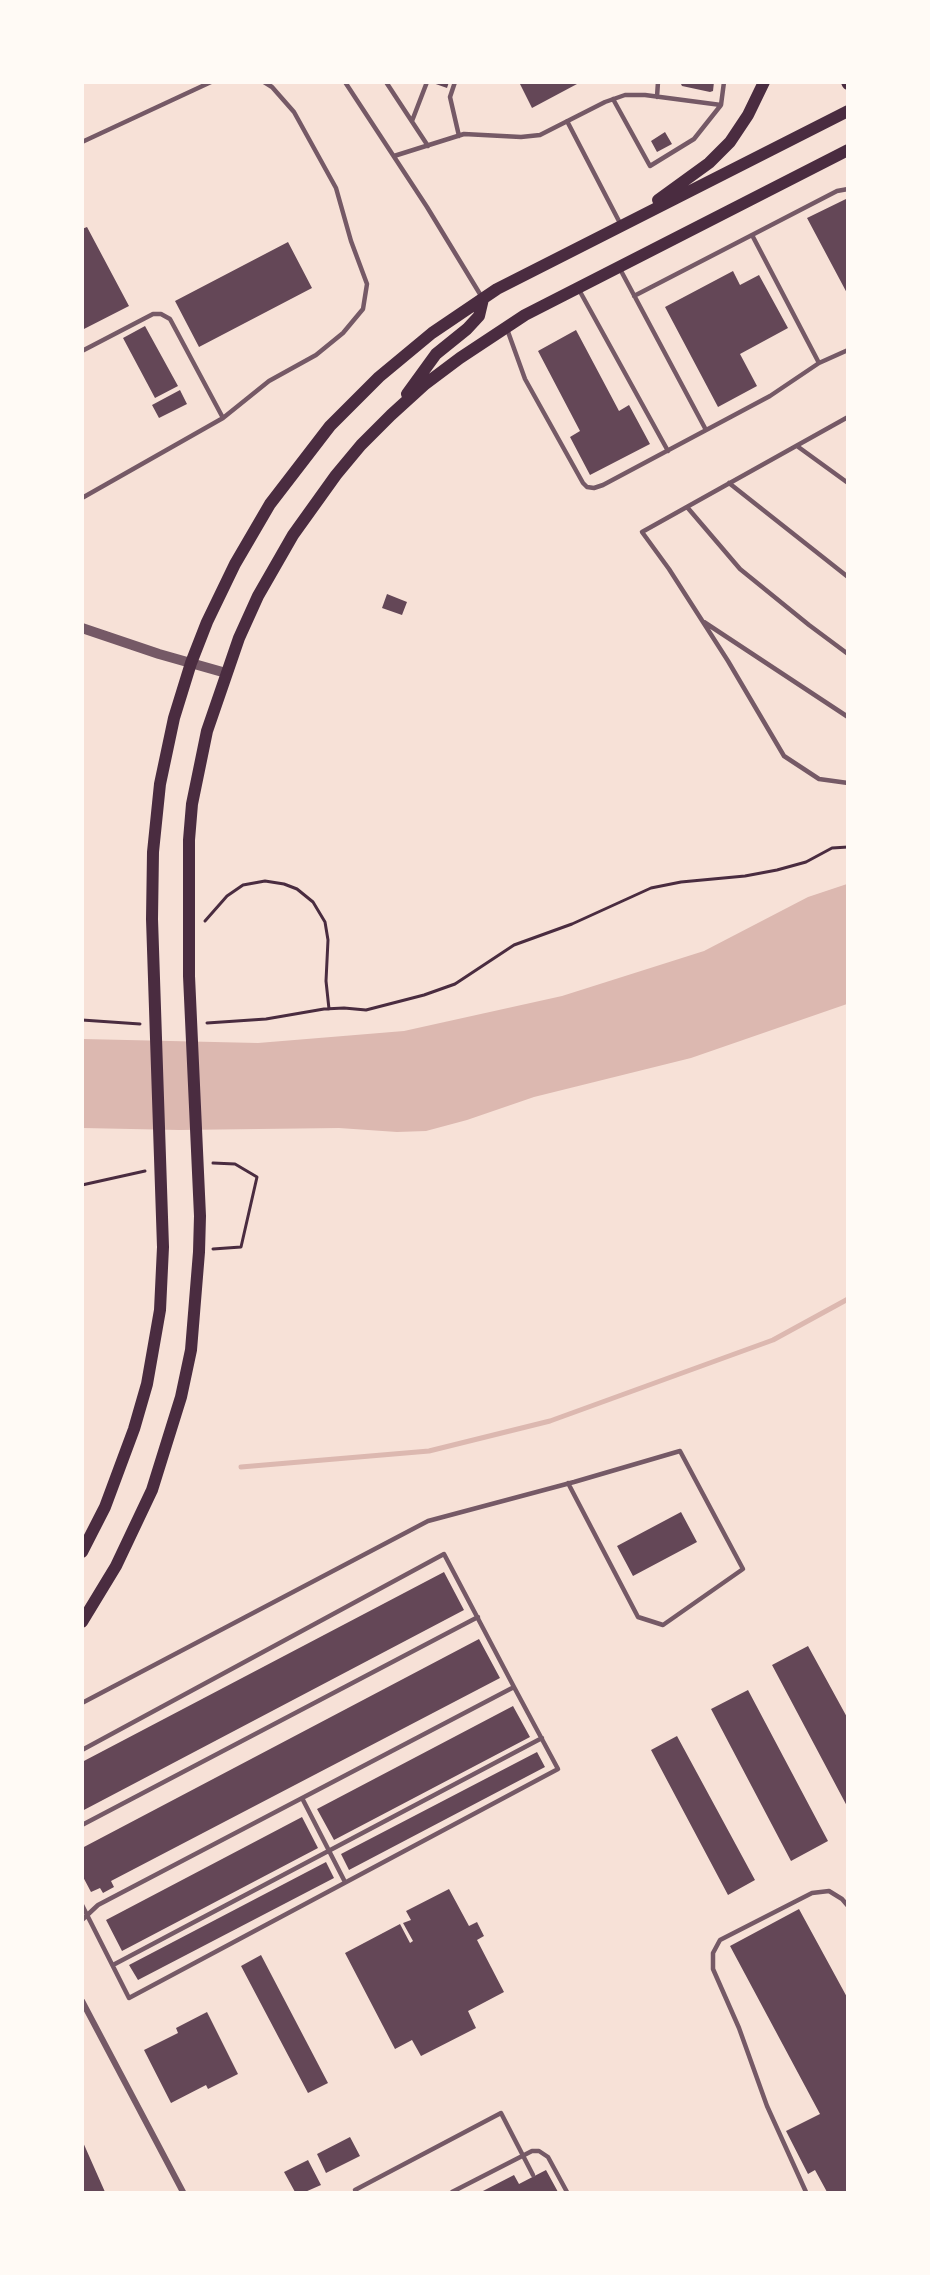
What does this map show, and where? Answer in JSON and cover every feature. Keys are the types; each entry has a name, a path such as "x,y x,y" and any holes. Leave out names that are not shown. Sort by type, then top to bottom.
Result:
{"main road":[{"path":"621,225 709,163 730,142 764,82"},
{"path":"82,1552 120,1471 147,1384 160,1310 163,1276 152,886 156,819 166,748 191,663 207,622 235,564 270,504 310,450 379,377 432,333 483,299 621,225 848,111"},
{"path":"82,1622 134,1532 155,1480 182,1397 191,1350 199,1252 199,1193 189,976 188,875 192,804 207,731 239,638 258,596 293,535 336,475 361,445 424,385 507,327 578,288 848,150"},
{"path":"391,415 436,354 468,329 479,316 483,299"}],"street":[{"path":"82,628 226,673"},
{"path":"82,2001 183,2193"}],"lane":[{"path":"82,142 211,82"},
{"path":"82,498 223,418 269,381 316,356 343,333 363,309 367,284 351,241 336,188 294,112 272,87 264,82"},
{"path":"345,82 483,299"},
{"path":"386,82 428,146"},
{"path":"412,121 427,82"},
{"path":"455,82 450,97 459,136"},
{"path":"657,97 658,82"},
{"path":"613,99 650,166 694,139 721,105 724,82"},
{"path":"394,156 459,136 473,134 521,137 540,135 625,95 721,105"},
{"path":"567,121 621,225"},
{"path":"634,296 837,191 848,189"},
{"path":"752,235 819,363"},
{"path":"619,267 706,430"},
{"path":"578,288 668,451"},
{"path":"82,351 153,314 161,314 170,319 223,418"},
{"path":"507,327 525,379 587,487 603,485 668,451 770,396 819,363 848,350"},
{"path":"848,417 642,532 702,620 784,756 819,778 848,783"},
{"path":"797,446 848,483"},
{"path":"729,483 848,577"},
{"path":"687,507 740,569 809,626 848,654"},
{"path":"702,620 848,717"},
{"path":"82,1703 428,1521 680,1451 743,1569 663,1625 638,1617 568,1483"},
{"path":"82,1749 444,1554 558,1768 129,1998 82,1905"},
{"path":"82,1825 478,1617"},
{"path":"82,1920 98,1905 514,1687"},
{"path":"113,1965 542,1738"},
{"path":"302,1798 345,1882"},
{"path":"806,2193 767,2106 739,2028 713,1969 713,1953 720,1940 812,1893 829,1891 848,1906"},
{"path":"356,2193 355,2190 501,2113 533,2175"},
{"path":"452,2193 532,2151 539,2151 548,2157 567,2193"}],"path":[{"path":"202,1023 266,1019 329,1009 366,1010 424,995 455,984 514,945 572,924 651,888 777,870 806,862 832,848 848,847"},
{"path":"204,922 227,896 243,885 265,881 297,889 313,902 324,922 328,940 326,981 329,1009"},
{"path":"82,1020 143,1024"},
{"path":"82,1185 120,1178"}],"shaded area":[{"path":"847,884 847,1004 691,1058 534,1097 467,1120 426,1131 397,1132 339,1128 179,1130 83,1128 83,1039 258,1043 404,1031 562,996 704,951 808,897"}],"building":[{"path":"430,82 449,82 447,88"},
{"path":"519,82 576,82 577,84 532,108"},
{"path":"680,82 714,82 713,91 682,86"},
{"path":"665,132 672,144 657,152 651,141"},
{"path":"848,198 848,295 807,218"},
{"path":"87,227 129,306 82,330 82,229"},
{"path":"288,242 312,288 199,347 175,301"},
{"path":"733,271 740,285 759,275 788,328 740,354 757,386 718,407 665,307"},
{"path":"145,326 178,386 155,398 123,338"},
{"path":"576,330 619,411 629,405 650,444 590,475 570,437 580,431 538,351"},
{"path":"180,390 187,404 159,418 152,405"},
{"path":"387,594 407,602 402,615 382,608"},
{"path":"681,1512 697,1542 633,1576 617,1546"},
{"path":"444,1572 464,1610 82,1811 82,1762"},
{"path":"479,1639 500,1678 111,1881 114,1887 103,1893 100,1888 91,1892 82,1875 82,1848"},
{"path":"808,1646 848,1719 848,1808 772,1665"},
{"path":"748,1690 828,1841 791,1861 711,1709"},
{"path":"513,1706 530,1737 334,1840 317,1809"},
{"path":"677,1736 755,1880 728,1895 651,1750"},
{"path":"537,1752 545,1767 349,1870 341,1854"},
{"path":"302,1817 318,1848 122,1951 106,1920"},
{"path":"326,1862 334,1878 138,1980 129,1965"},
{"path":"449,1889 469,1926 477,1922 484,1936 477,1940 504,1992 468,2011 476,2028 421,2056 412,2040 395,2049 345,1953 400,1924 410,1943 413,1941 403,1923 411,1920 406,1911"},
{"path":"799,1909 848,1999 848,2192 827,2192 815,2170 808,2174 786,2131 820,2114 730,1946"},
{"path":"261,1955 328,2083 308,2093 241,1966"},
{"path":"207,2012 238,2074 208,2089 206,2085 171,2103 144,2050 178,2033 176,2028"},
{"path":"350,2137 360,2156 326,2173 317,2154"},
{"path":"82,2140 105,2192 82,2192"},
{"path":"308,2160 321,2185 305,2192 295,2192 284,2172"},
{"path":"546,2170 558,2192 481,2192 514,2175 519,2184"}],"waterway":[{"path":"241,1467 429,1451 550,1421 773,1340 848,1299"}]}
